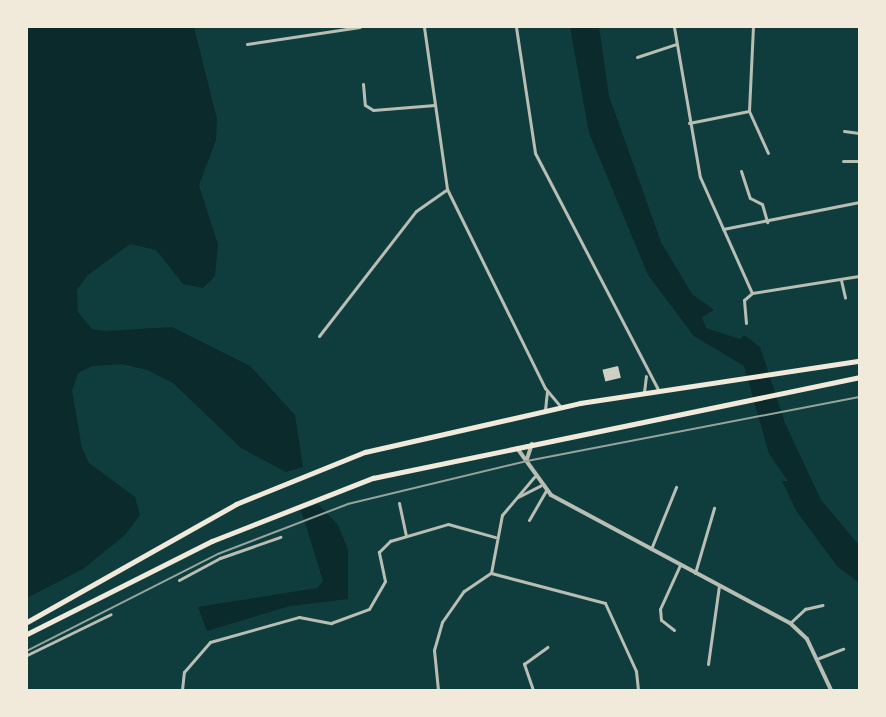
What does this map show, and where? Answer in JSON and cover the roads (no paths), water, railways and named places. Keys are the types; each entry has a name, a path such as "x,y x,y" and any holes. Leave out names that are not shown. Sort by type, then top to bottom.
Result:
{"highway":[{"path":"27,622 276,484 395,444 545,410 657,389 729,384 859,362"},
{"path":"27,634 120,585 287,508 392,472 859,377"},
{"path":"105,580 120,585"}],"street":[{"path":"247,44 360,27"},
{"path":"424,27 447,189 547,390 561,407"},
{"path":"516,27 535,153 657,389"},
{"path":"674,27 700,177 752,293"},
{"path":"753,27 749,111 768,153"},
{"path":"637,57 676,44"},
{"path":"363,84 365,105 372,110 435,105"},
{"path":"689,123 749,111"},
{"path":"844,131 859,133"},
{"path":"843,161 859,161"},
{"path":"741,171 748,196 762,204 767,222"},
{"path":"319,336 416,211 447,189"},
{"path":"723,229 859,202"},
{"path":"746,323 744,300 752,293 859,276"},
{"path":"842,280 845,298"},
{"path":"644,392 646,371"},
{"path":"545,410 547,390"},
{"path":"527,461 532,443"},
{"path":"516,446 527,461 534,477 546,491 790,623 819,658 831,690"},
{"path":"491,573 495,537 502,515 534,477"},
{"path":"517,498 540,486"},
{"path":"651,549 676,487"},
{"path":"529,520 546,491"},
{"path":"399,503 406,535"},
{"path":"695,573 714,508"},
{"path":"182,690 184,672 210,642 300,617 331,623 369,609 385,581 380,548 406,535 448,524 495,537"},
{"path":"179,580 220,558 280,537"},
{"path":"674,630 661,620 660,609 680,565"},
{"path":"438,690 434,650 442,622 464,591 491,573 605,603 636,671 638,690"},
{"path":"708,664 719,586"},
{"path":"790,623 805,609 823,605"},
{"path":"27,655 111,614"},
{"path":"533,690 524,664 547,647"},
{"path":"819,658 843,649"},
{"path":"775,690 785,690"}],"water":[{"path":"27,27 194,27 217,119 216,140 199,185 218,245 215,276 203,288 183,284 156,250 130,244 88,275 77,290 78,312 92,329 105,331 172,327 250,366 295,415 303,467 286,472 241,448 173,383 147,370 122,364 92,366 78,373 72,391 82,448 89,463 135,497 140,515 125,535 83,569 27,598"},
{"path":"570,27 599,27 609,96 661,242 692,294 714,310 702,317 706,328 740,339 744,335 760,347 785,423 821,500 859,545 859,583 837,566 797,512 782,481 788,481 769,454 744,366 694,336 648,275 589,133"},
{"path":"318,504 338,525 348,550 348,599 290,606 207,631 198,607 317,588 323,581 301,510"}],"railway":[{"path":"27,651 218,554 348,504 527,461 859,397"}]}
